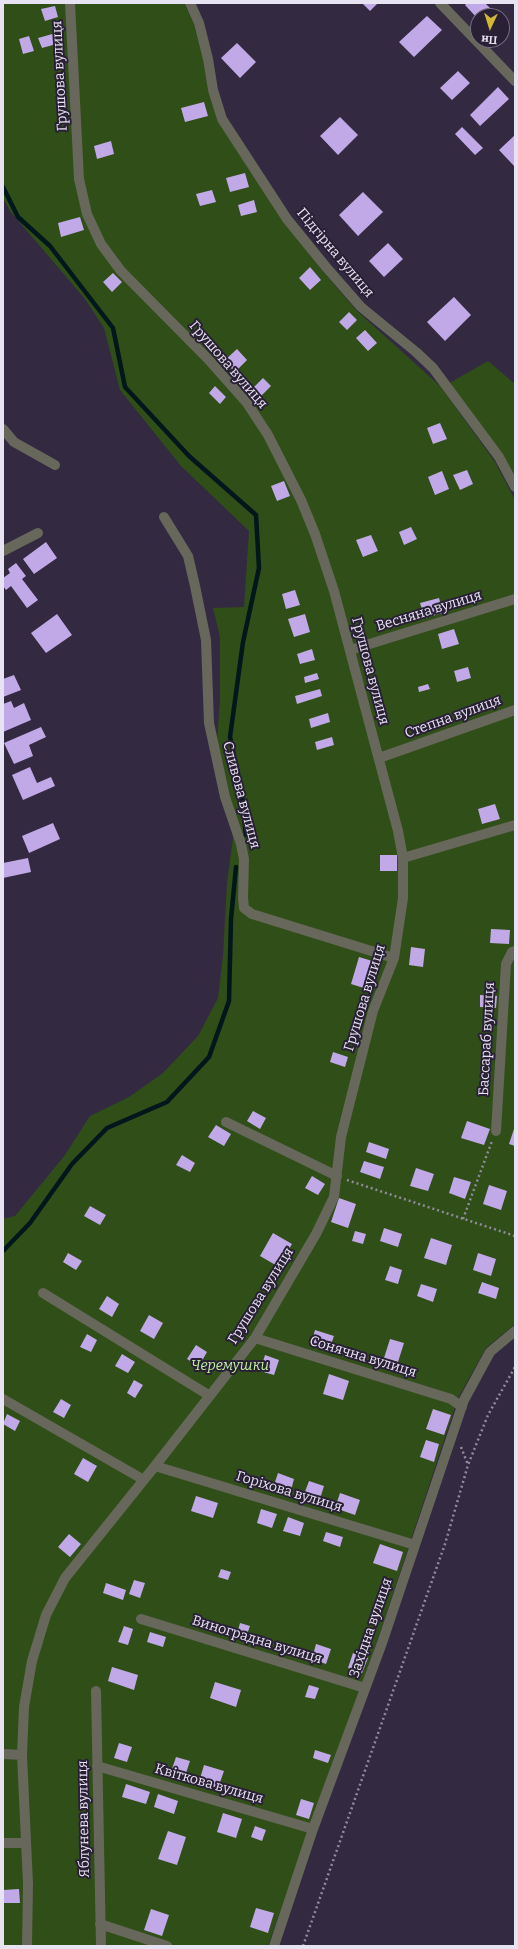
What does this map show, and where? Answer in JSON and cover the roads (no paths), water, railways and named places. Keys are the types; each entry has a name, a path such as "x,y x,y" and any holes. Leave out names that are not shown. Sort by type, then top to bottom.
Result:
{"street":[{"name":"Грушова вулиця","path":"27,1946 26,1843 22,1755 24,1707 32,1661 46,1615 65,1578 255,1338 316,1234 334,1197 341,1137 373,1011 394,958 402,898 402,858 398,831 350,650 315,534 286,468 268,435 246,402 208,359 121,271 100,244 87,214 79,179 70,3"},
{"name":"Підгірна вулиця","path":"190,3 199,23 208,59 213,90 222,119 287,219 361,307 416,352 433,368 499,457 515,487"},
{"path":"440,3 515,81"},
{"path":"3,429 14,442 55,465"},
{"name":"Сливова вулиця","path":"164,517 188,556 206,640 209,723 225,796 241,844 244,859 244,908 252,914 394,958"},
{"path":"3,551 38,533"},
{"name":"Весняна вулиця","path":"350,650 515,599"},
{"name":"Степна вулиця","path":"379,758 515,710"},
{"path":"402,858 515,825"},
{"name":"Бассараб вулиця","path":"496,1131 506,964 512,952 515,951"},
{"path":"226,1122 337,1176"},
{"path":"43,1293 210,1396"},
{"name":"Західна вулиця","path":"274,1946 313,1829 365,1688 462,1407 490,1352 515,1331"},
{"name":"Сонячна вулиця","path":"255,1338 451,1400 462,1407"},
{"path":"3,1399 144,1480"},
{"name":"Горіхова вулиця","path":"155,1466 415,1545"},
{"name":"Виноградна вулиця","path":"141,1619 365,1688"},
{"name":"Яблунева вулиця","path":"96,1691 101,1946"},
{"path":"3,1754 22,1755"},
{"name":"Квіткова вулиця","path":"97,1766 313,1829"},
{"path":"3,1842 26,1843"},
{"path":"100,1924 167,1946"}],"waterway":[{"path":"3,187 18,217 50,246 113,328 125,387 189,456 256,515 259,568 243,642 230,737 241,788 246,835"},
{"path":"3,1251 30,1223 72,1164 107,1128 167,1102 209,1057 229,1001 231,919 236,867"}],"park label":[{"name":"Черемушки","path":"230,1366"}]}
